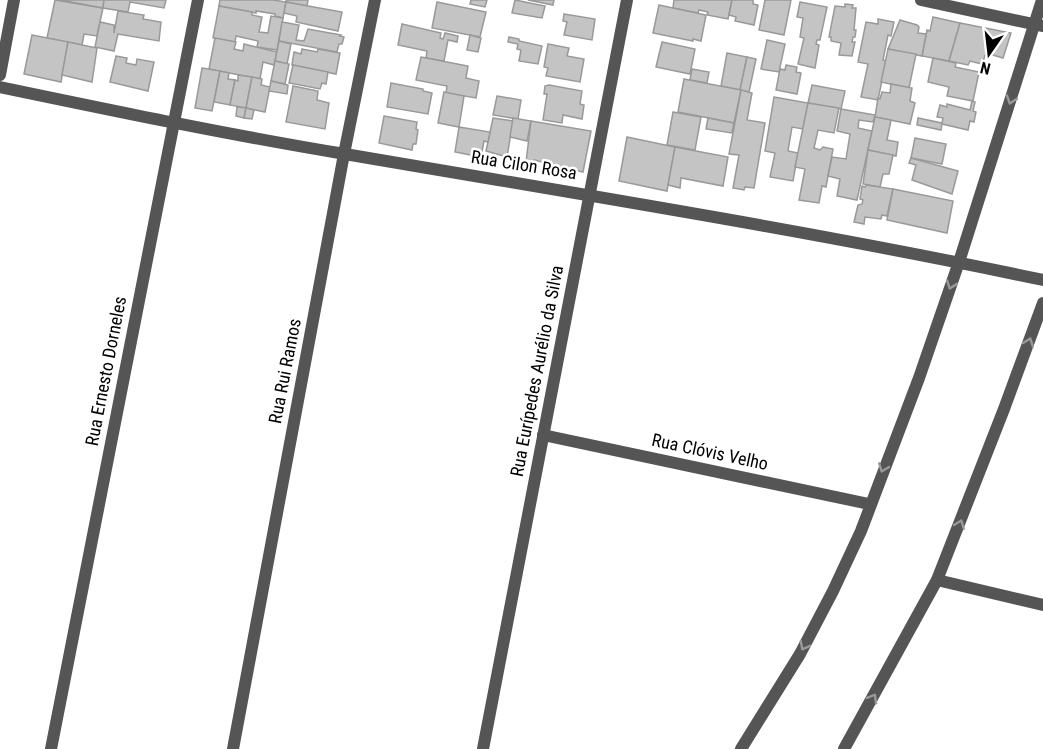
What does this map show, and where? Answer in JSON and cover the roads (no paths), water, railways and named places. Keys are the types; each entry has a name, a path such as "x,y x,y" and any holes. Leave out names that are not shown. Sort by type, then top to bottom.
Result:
{"street":[{"path":"0,75 14,0"},
{"name":"Rua Ernesto Dorneles","path":"51,749 198,0"},
{"name":"Rua Rui Ramos","path":"232,749 375,0"},
{"name":"Rua Eurípedes Aurélio da Silva","path":"483,749 627,0"},
{"path":"921,0 1039,25"},
{"path":"741,749 800,654 828,602 861,531 869,504 919,378 959,262 1039,25 1042,0"},
{"name":"Rua Cilon Rosa","path":"0,87 173,123 344,154 590,194 959,262 1043,280"},
{"path":"844,749 937,580 1043,303"},
{"name":"Rua Clóvis Velho","path":"543,435 869,504"},
{"path":"937,580 1043,605"}]}
